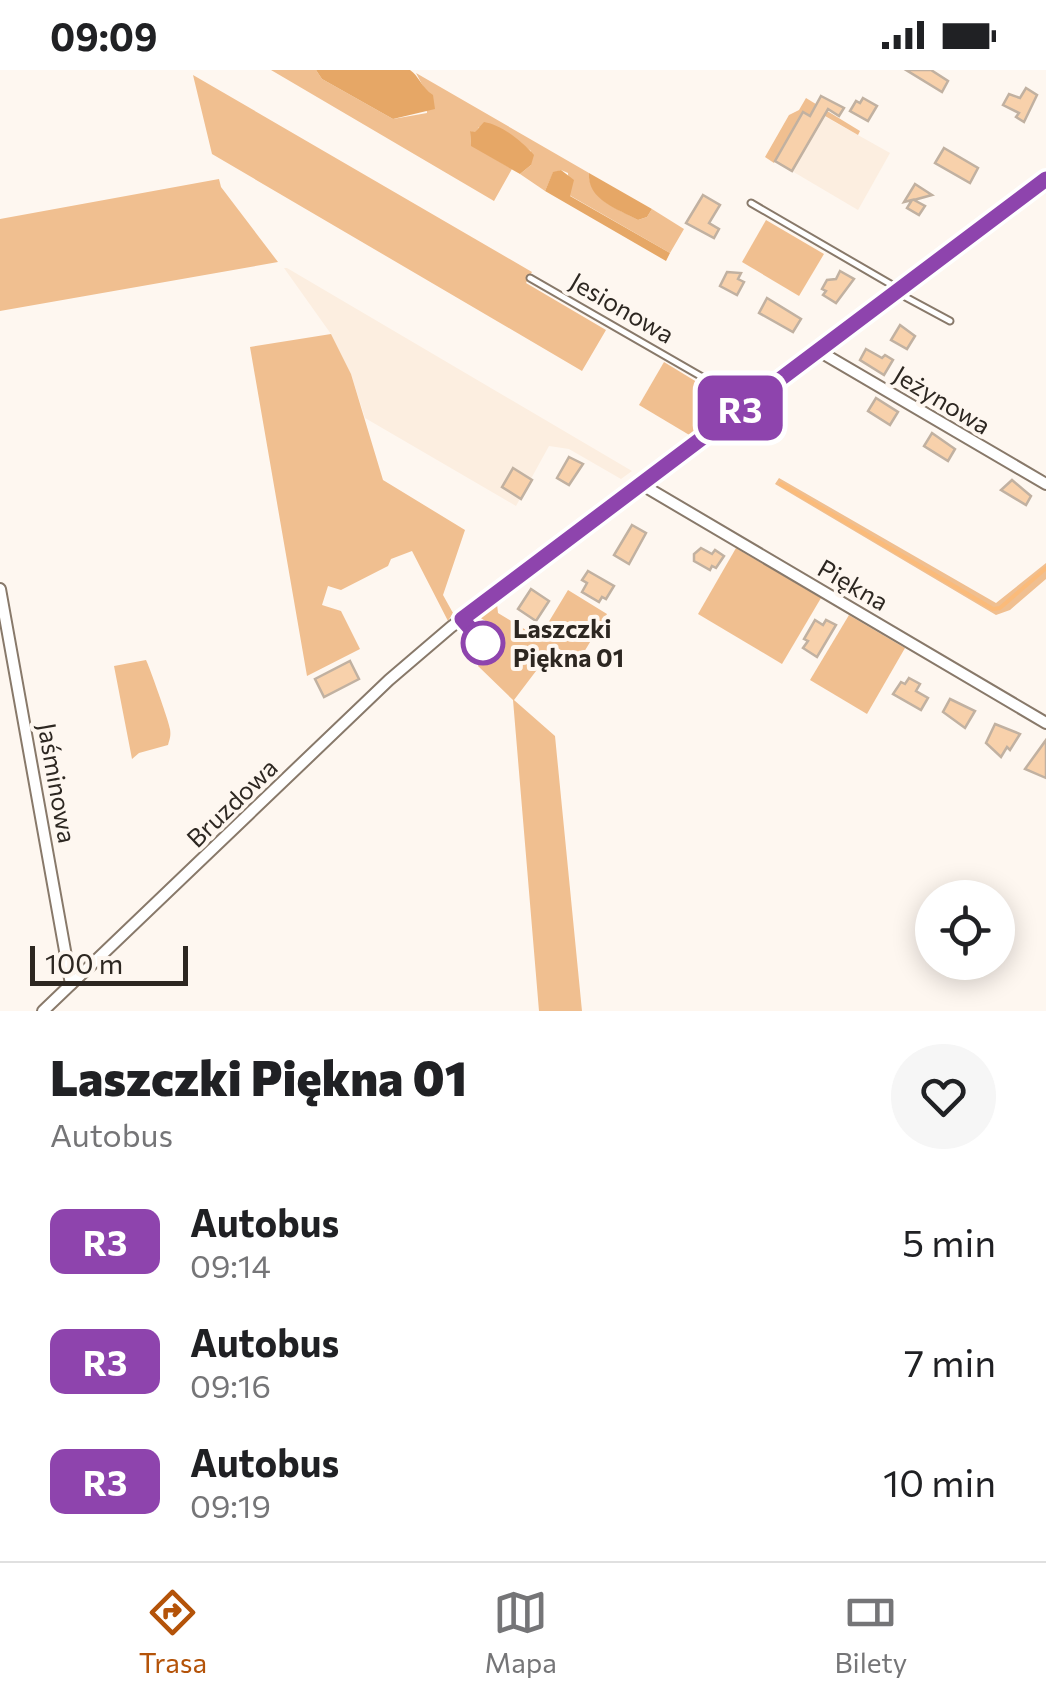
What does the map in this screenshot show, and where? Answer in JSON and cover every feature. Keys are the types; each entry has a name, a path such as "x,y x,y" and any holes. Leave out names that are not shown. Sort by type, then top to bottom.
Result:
{"street":[{"name":"Bruzdowa","path":"43,1011 389,680 451,627 1046,179"},
{"name":"Jeżynowa","path":"817,350 1046,484"},
{"name":"Piękna","path":"639,483 1046,723"},
{"name":"Jaśminowa","path":"0,589 72,984"}],"lane":[{"path":"751,203 950,321"},
{"name":"Jesionowa","path":"530,278 744,405"},
{"path":"462,619 483,643"}],"shaded area":[{"path":"271,70 316,70 322,79 393,119 427,113 425,90 416,73 589,173 594,190 613,207 638,220 647,217 652,209 684,229 670,253 569,195 568,173 553,173 545,191 520,174 531,165 531,151 506,132 479,127 475,133 470,131 471,145 512,169 494,201"},
{"path":"316,70 410,70 433,95 435,109 393,119 322,79"},
{"path":"193,75 532,272 526,283 606,330 582,371 212,154"},
{"path":"806,98 860,131 858,135 825,116 820,122 804,113 774,163 765,157 789,115 799,110"},
{"path":"803,112 824,116 890,153 858,210 775,161"},
{"path":"484,122 505,130 524,144 534,155 531,165 520,174 471,146 470,131 475,132"},
{"path":"561,170 574,180 570,196 670,253 666,261 545,191 553,172"},
{"path":"589,173 652,209 647,217 638,220 598,197"},
{"path":"219,179 221,187 278,262 0,311 0,219"},
{"path":"766,220 824,254 799,296 742,262"},
{"path":"284,268 632,471 621,479 569,449 549,446 516,506 365,418 351,374 331,334"},
{"path":"331,334 351,374 383,480 465,530 443,595 453,613 448,621 412,551 391,559 388,566 341,590 328,586 322,605 341,611 360,649 307,676 250,347"},
{"path":"664,362 733,405 691,436 639,405"},
{"path":"779,478 996,603 1046,563 1046,579 1010,610 996,615 775,484"},
{"path":"736,548 821,598 782,664 698,614"},
{"path":"568,590 607,614 578,662 555,646 514,700 555,736 582,1011 539,1011 513,700 478,666 502,631 479,617 497,604 498,613 539,638"},
{"path":"849,615 905,648 867,714 810,680"},
{"path":"146,660 167,717 170,737 168,745 139,753 132,759 114,666"}],"building":[{"path":"906,70 931,70 948,81 942,92"},
{"path":"1026,88 1037,95 1024,122 1016,117 1019,113 1003,105 1009,94 1020,98"},
{"path":"821,96 844,108 839,116 828,109 792,171 775,161 803,112 810,116"},
{"path":"863,98 877,106 868,121 850,111"},
{"path":"944,148 978,168 970,183 935,163"},
{"path":"915,184 932,195 914,200 925,206 919,215 907,208 912,200 904,202"},
{"path":"703,195 720,205 709,223 719,229 714,238 686,223"},
{"path":"840,271 854,279 836,303 823,295 826,291 822,289"},
{"path":"727,272 741,273 738,279 744,282 737,295 720,286"},
{"path":"767,298 801,319 793,332 759,313"},
{"path":"900,325 915,336 907,349 891,340"},
{"path":"866,349 893,360 884,375 860,360"},
{"path":"876,398 898,412 890,425 868,411"},
{"path":"932,433 955,449 948,461 924,446"},
{"path":"569,457 583,464 569,485 557,478"},
{"path":"513,468 532,480 521,499 502,487"},
{"path":"1012,480 1031,496 1026,505 1001,490"},
{"path":"632,525 646,533 629,564 614,555"},
{"path":"701,548 724,556 716,568 712,566 710,570 694,561 694,554"},
{"path":"588,571 614,586 606,599 602,597 599,602 582,592 587,583 582,580"},
{"path":"531,589 549,601 536,621 518,609"},
{"path":"815,620 823,625 826,620 836,625 817,657 803,648"},
{"path":"350,661 359,679 324,697 315,679"},
{"path":"909,678 920,684 916,691 928,698 921,710 893,694"},
{"path":"950,699 975,711 965,728 943,712"},
{"path":"995,724 1020,734 1001,757 986,743"},
{"path":"1046,740 1046,778 1025,769"}],"waterway":[{"path":"781,484 993,609 1000,608 1046,568"}],"bus line":[{"name":"R3","path":"483,643 462,619 1046,179"}],"place":[{"name":"Laszczki Piękna 01","path":"483,643"}]}
